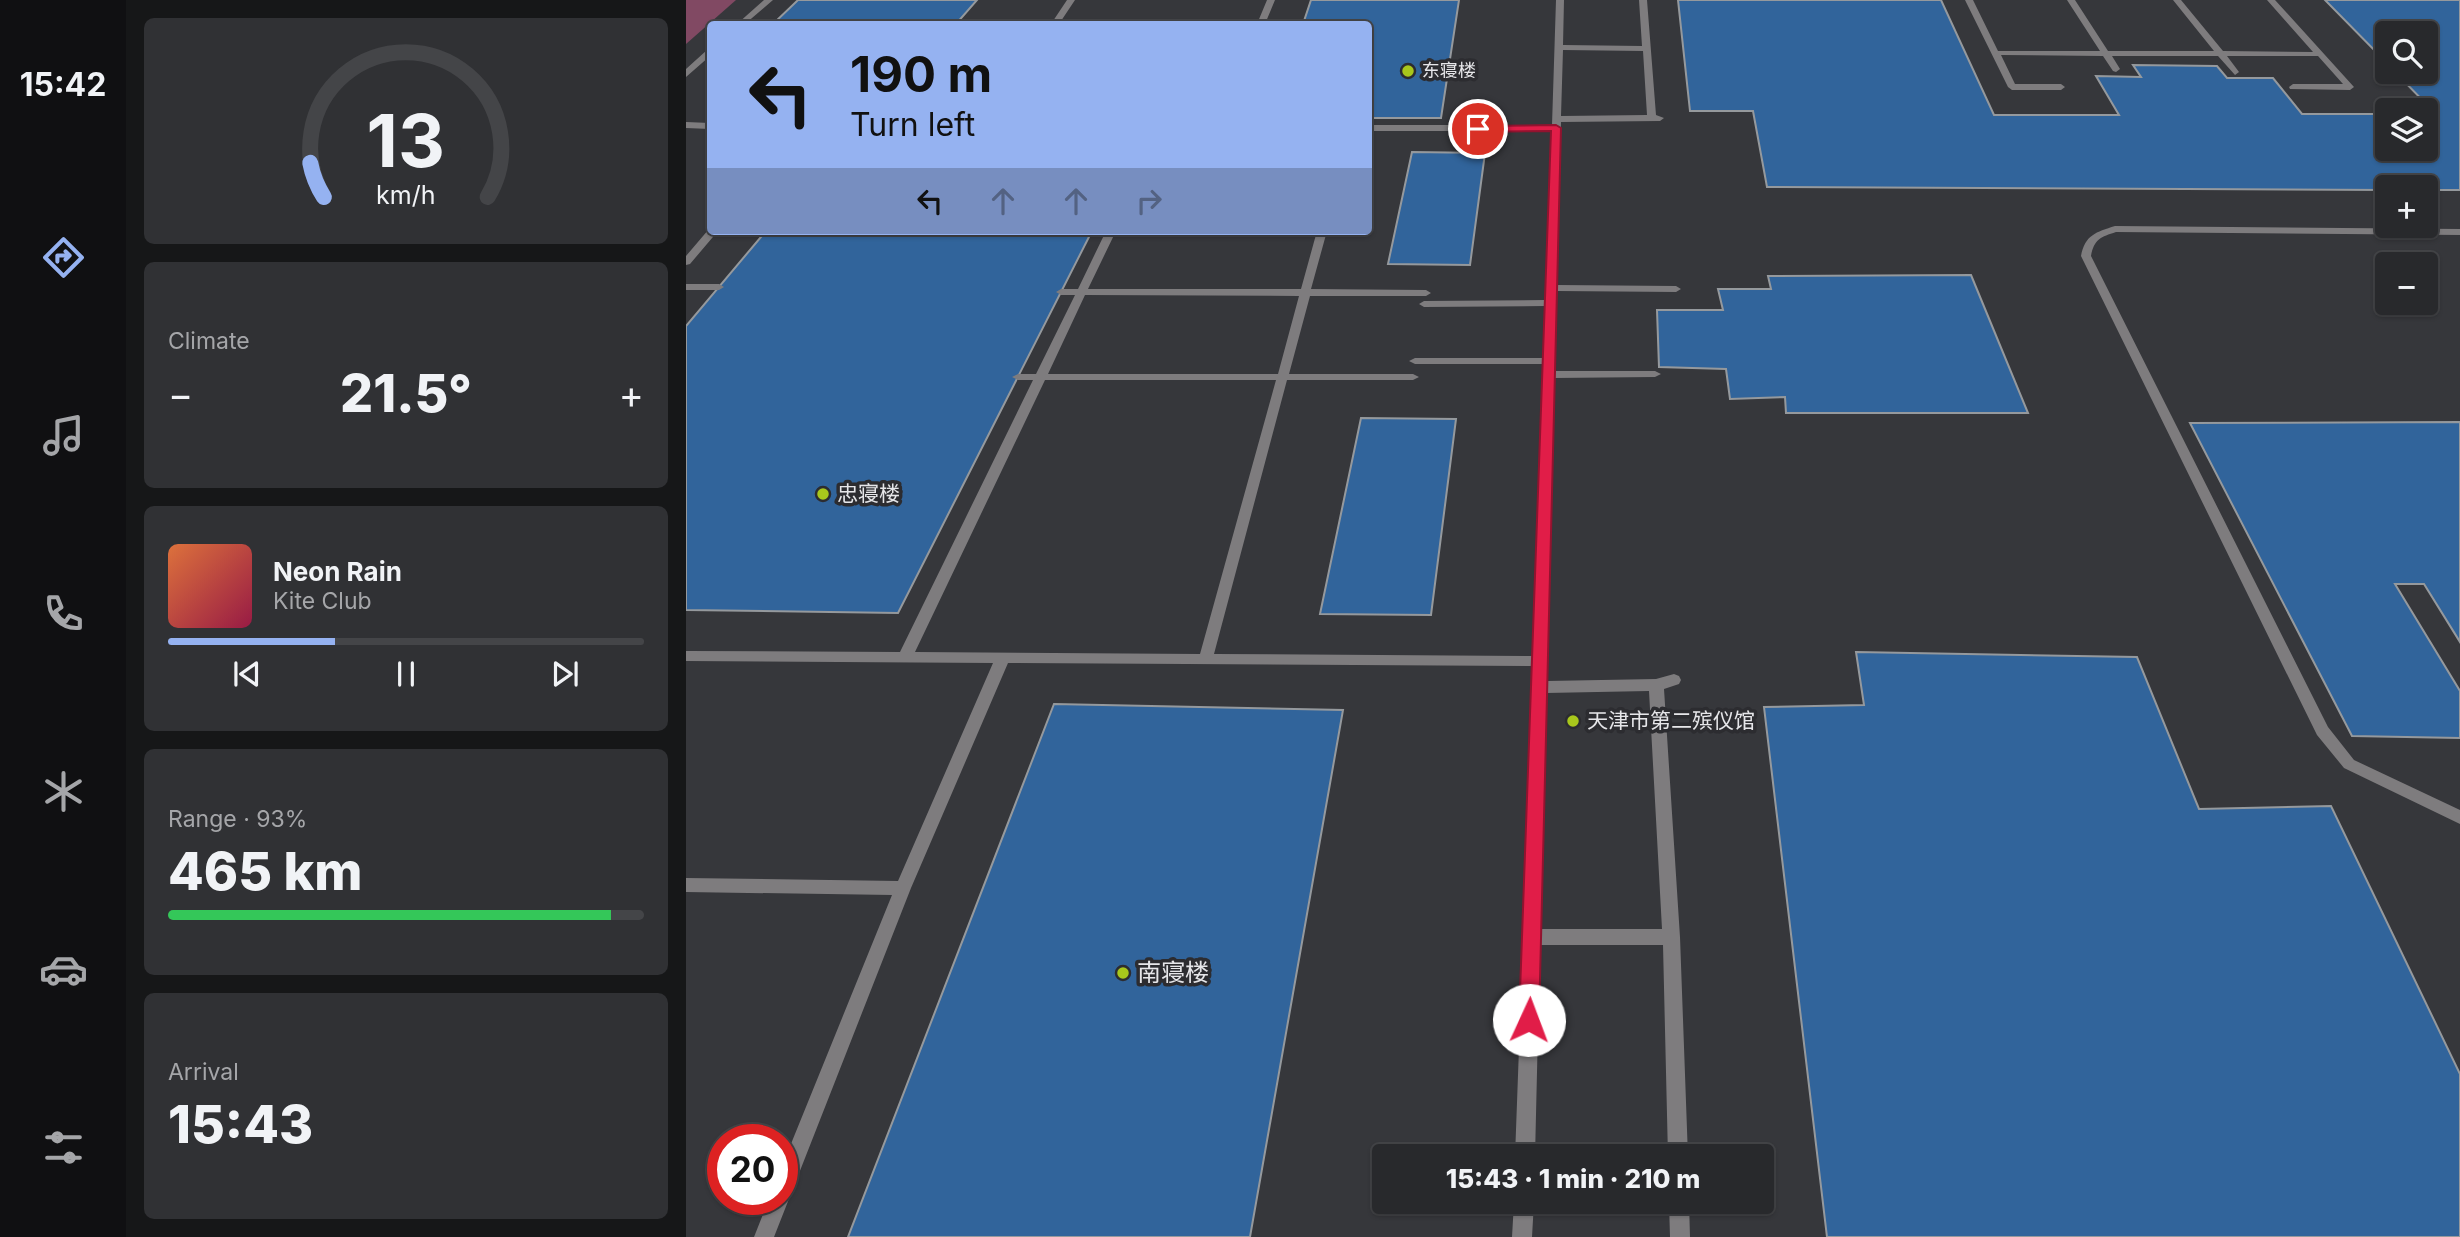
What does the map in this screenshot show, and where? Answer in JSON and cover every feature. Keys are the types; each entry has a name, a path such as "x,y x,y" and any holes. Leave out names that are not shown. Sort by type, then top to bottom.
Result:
{"lane":[{"path":"744,21 769,0"},
{"path":"1057,21 1071,0"},
{"path":"1262,21 1271,0"},
{"path":"1525,1144 1560,0"},
{"path":"1372,128 1657,118 1643,0"},
{"path":"1969,0 1998,53 2012,87 2061,87"},
{"path":"2071,0 2116,69"},
{"path":"2176,0 2235,72"},
{"path":"2272,0 2350,87 2293,87"},
{"path":"1559,47 1647,48"},
{"path":"1998,53 2319,54"},
{"path":"686,74 707,57"},
{"path":"686,125 707,125"},
{"path":"2460,232 2115,229 2098,236 2088,244 2086,256 2322,731 2349,764 2460,817"},
{"path":"686,262 710,235"},
{"path":"905,657 1109,235"},
{"path":"1206,658 1321,235"},
{"path":"686,287 719,287"},
{"path":"1551,288 1676,289"},
{"path":"1061,292 1305,293 1551,303"},
{"path":"1415,361 1654,374"},
{"path":"1018,377 1413,377"},
{"path":"686,656 1540,661"},
{"path":"798,1151 903,888 1003,657"},
{"path":"1539,687 1656,685 1674,680"},
{"path":"1656,685 1671,937 1678,1144"},
{"path":"686,885 903,888"},
{"path":"1532,937 1671,937"},
{"path":"1522,1237 1523,1214"},
{"path":"1679,1214 1680,1237"},
{"path":"764,1237 773,1215"}],"shaded area":[{"path":"686,0 736,0 712,21 707,21 707,26 686,44"}],"building":[{"path":"798,0 977,0 959,21 776,21"},
{"name":"东寝楼","path":"1311,0 1459,0 1441,118 1372,118 1372,21 1304,21"},
{"path":"1678,0 1941,0 1994,115 2119,115 2096,76 2141,77 2133,65 2217,66 2227,78 2273,78 2302,114 2375,114 2375,161 2438,161 2438,98 2420,98 2407,84 2438,84 2438,21 2375,21 2375,51 2325,0 2460,0 2460,190 2438,190 2438,175 2375,175 2375,190 1767,187 1753,111 1690,111"},
{"path":"1412,152 1485,153 1470,265 1388,264"},
{"name":"忠寝楼","path":"763,235 1090,235 898,613 686,610 686,326"},
{"path":"1971,275 2028,413 1786,413 1785,397 1730,399 1726,369 1659,367 1657,310 1723,310 1718,289 1771,289 1768,276"},
{"path":"1361,418 1456,419 1431,615 1320,614"},
{"path":"2460,422 2460,642 2424,584 2395,584 2460,691 2460,738 2352,736 2190,423"},
{"path":"1856,652 2137,657 2199,809 2331,806 2460,1074 2460,1237 1827,1237 1764,707 1864,705"},
{"name":"南寝楼","path":"1054,704 1343,710 1250,1237 848,1237"}],"place":[{"name":"东寝楼","path":"1408,71"},
{"name":"忠寝楼","path":"823,494"},
{"name":"天津市第二殡仪馆","path":"1573,721"},
{"name":"南寝楼","path":"1123,973"}],"route":[{"path":"1478,129 1556,128 1529,1020"}]}
